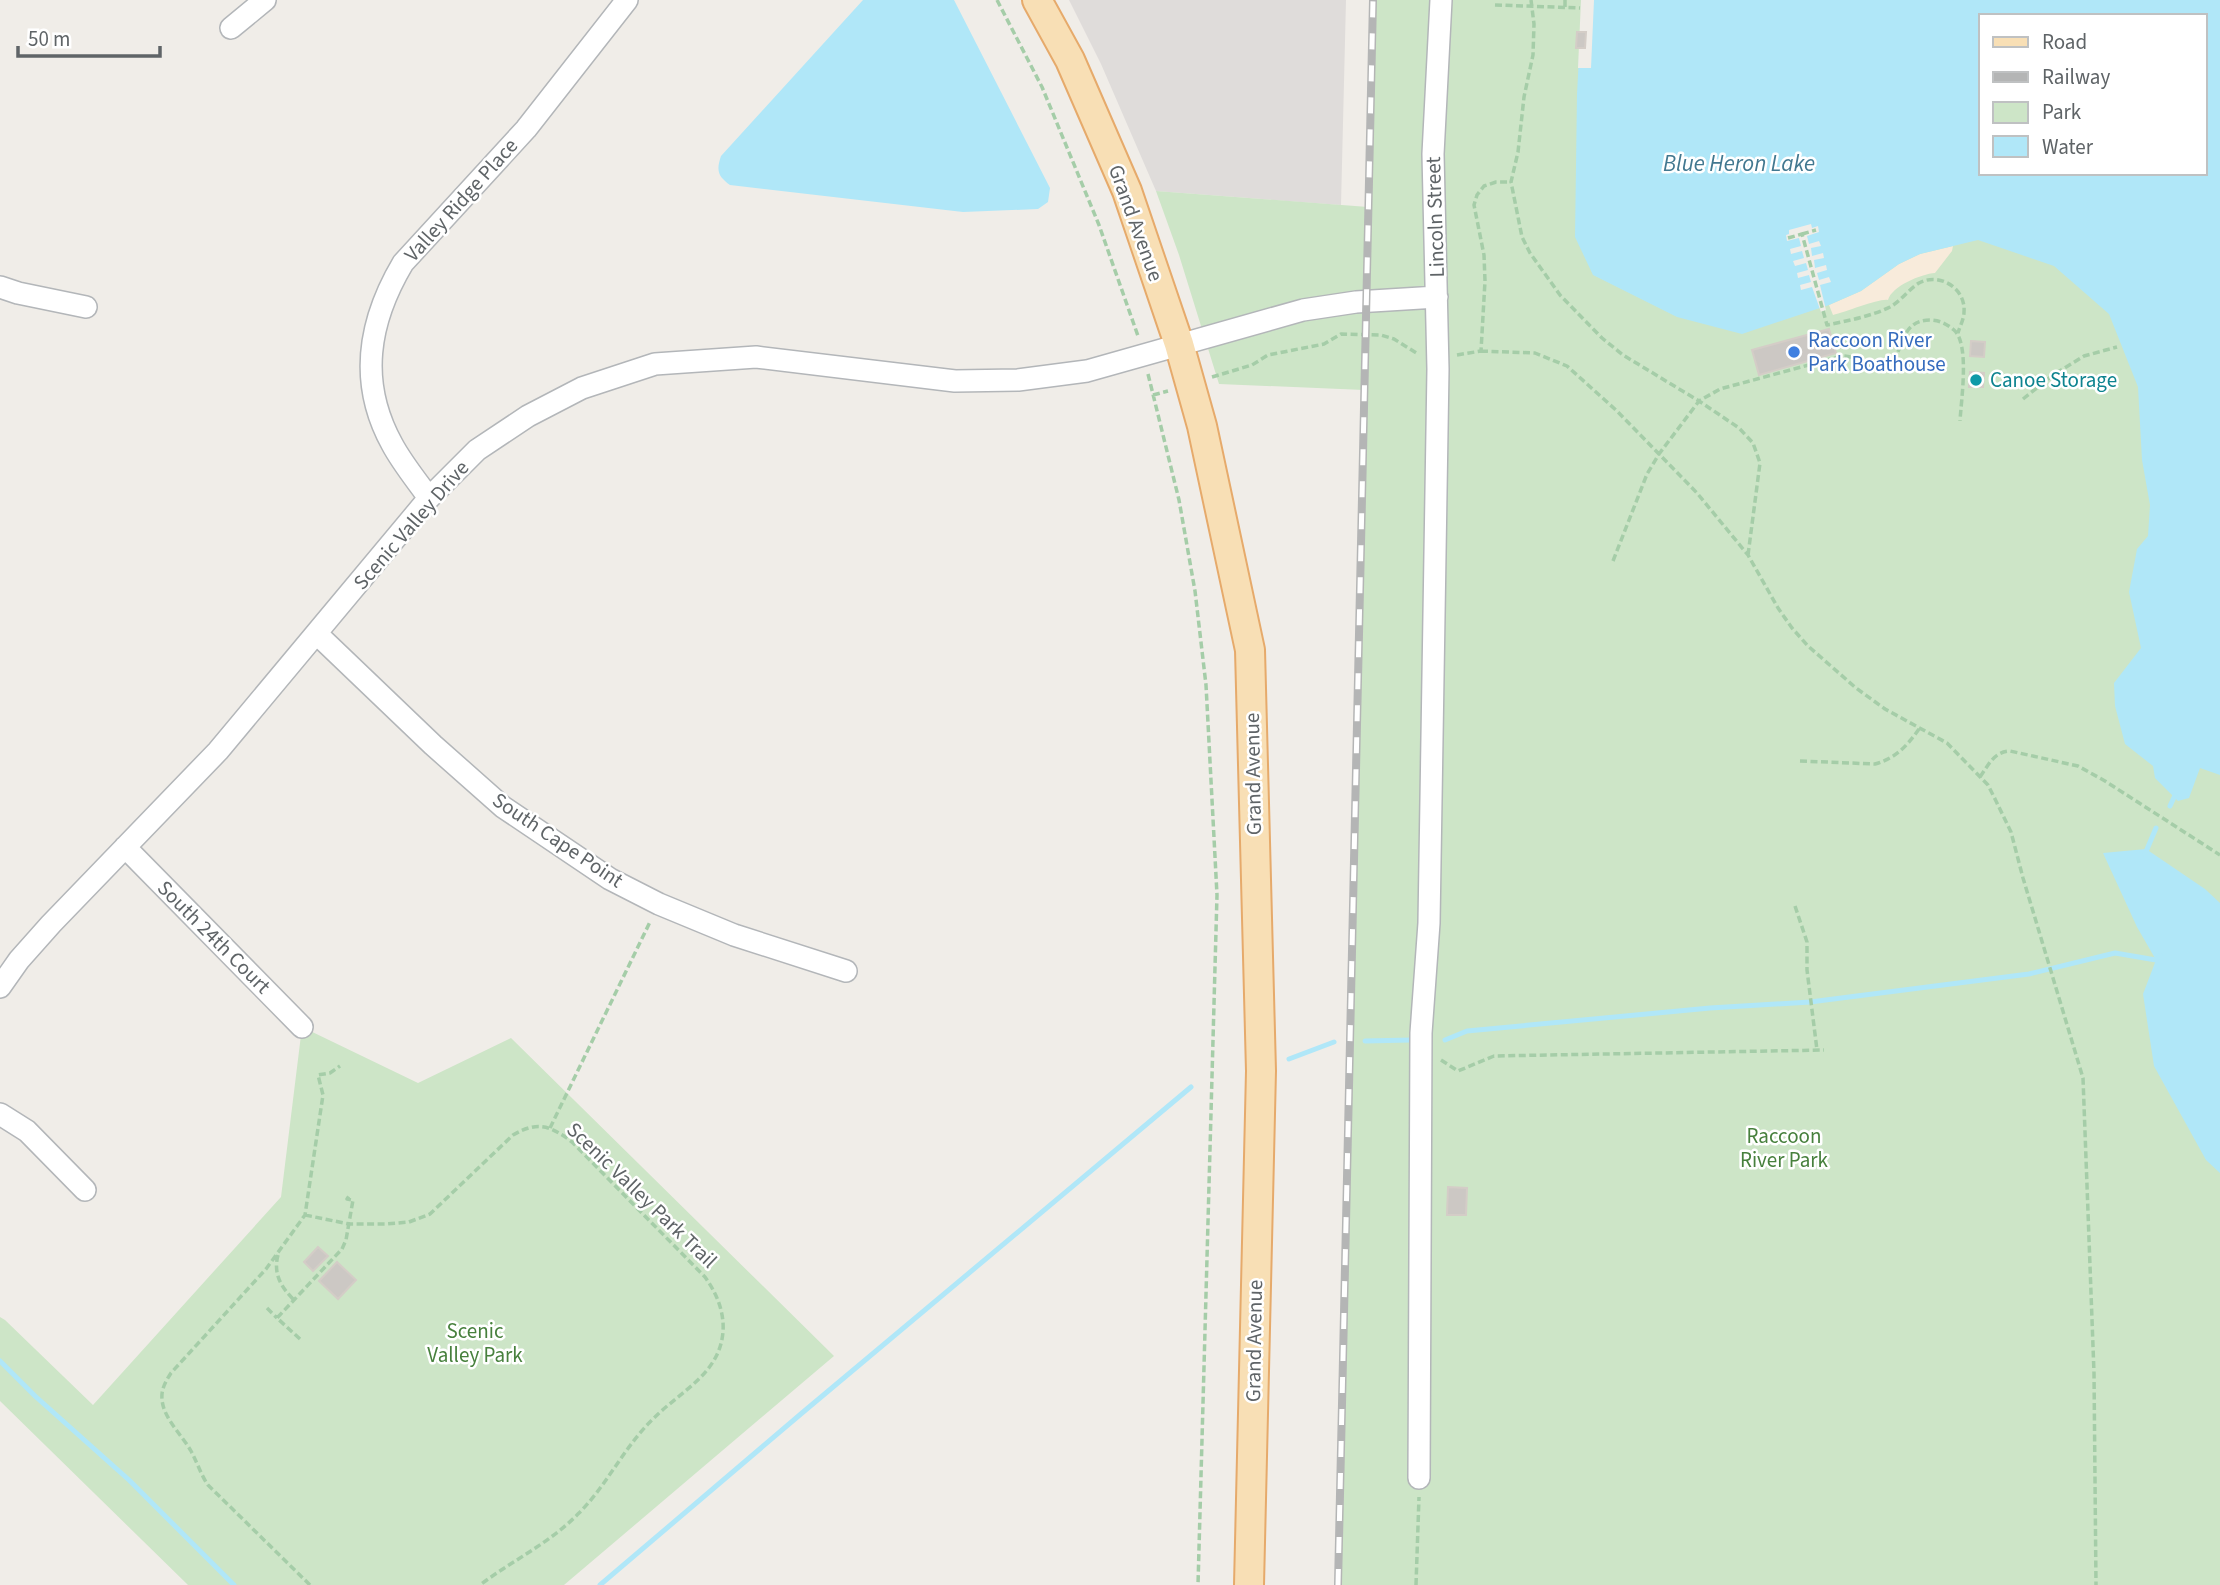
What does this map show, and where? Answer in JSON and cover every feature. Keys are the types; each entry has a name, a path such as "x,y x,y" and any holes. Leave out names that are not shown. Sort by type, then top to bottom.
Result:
{"main road":[{"name":"Grand Avenue","path":"1037,0 1070,60 1127,191 1179,344 1202,426 1250,650 1261,1071 1249,1585"}],"street":[{"path":"231,28 265,0"},
{"name":"Valley Ridge Place","path":"429,498 392,445 380,419 373,390 373,338 378,314 388,288 411,253 526,129 627,0"},
{"name":"Lincoln Street","path":"1179,344 1304,310 1356,302 1437,297 1433,154 1441,0"},
{"path":"0,287 86,307"},
{"path":"1419,1478 1422,1048 1429,923 1437,297"},
{"name":"Scenic Valley Drive","path":"0,987 19,960 51,924 218,751 429,498 477,450 528,416 582,388 655,364 756,357 955,381 1018,380 1087,371 1179,344"},
{"name":"South Cape Point","path":"317,634 502,807 610,878 659,904 734,935 846,971"},
{"name":"South 24th Court","path":"125,847 302,1027"},
{"path":"0,1114 27,1130 85,1190"}],"path":[{"path":"997,0 1042,87 1099,225 1138,334"},
{"path":"1531,0 1533,55 1511,182 1522,237 1545,274 1586,323 1623,355 1699,401 1739,428 1754,443 1760,463 1748,555"},
{"path":"1559,0 1562,7"},
{"path":"1562,7 1565,0"},
{"path":"1495,5 1580,8"},
{"path":"1788,238 1816,230"},
{"path":"1802,234 1827,325 1890,307 1920,283 1933,279 1945,280 1956,290 1963,302 1964,312 1958,334 1963,358 1959,421"},
{"path":"1613,561 1647,474 1699,401 1720,389 1843,356 1853,356 1875,367 1885,367 1892,363 1897,355 1904,334 1922,320 1943,323 1958,334"},
{"path":"2023,399 2053,375 2084,356 2117,347"},
{"path":"1481,351 1535,353 1567,366 1617,411 1698,493 1748,555 1778,608 1808,646 1875,702 1947,743 1988,785 2011,832 2083,1079 2094,1373 2094,1584"},
{"path":"1148,376 1179,500 1195,591 1206,685 1217,895 1198,1585"},
{"path":"1153,396 1164,392"},
{"path":"1800,761 1874,764 1896,756 1920,729"},
{"path":"1980,777 1994,756 2001,751 2078,766 2220,855"},
{"path":"551,1128 659,904"},
{"path":"1795,906 1807,942 1807,970 1816,1050"},
{"path":"1422,1048 1458,1071 1494,1056 1824,1050"},
{"path":"310,1585 208,1485 192,1453 165,1411 162,1399 163,1387 171,1373 240,1298 279,1252 305,1215 323,1094 318,1075 330,1073 340,1066"},
{"name":"Scenic Valley Park Trail","path":"305,1215 349,1224 409,1222 430,1214 513,1135 527,1127 551,1128 572,1142 705,1277 715,1292 721,1307 723,1331 720,1348 711,1365 637,1435 580,1512 539,1547 480,1585"},
{"path":"276,1318 342,1249 349,1224 352,1200 347,1199 349,1196"},
{"path":"279,1252 276,1264 278,1278 283,1289 294,1300"},
{"path":"267,1308 300,1339"},
{"path":"1416,1585 1419,1478"}],"shaded area":[{"path":"1069,0 1346,0 1341,205 1156,191 1101,64"}],"green space":[{"name":"Raccoon River Park","path":"1373,0 2220,0 2220,1585 1338,1585 1364,390 1219,384 1156,191 1368,207"},
{"name":"Scenic Valley Park","path":"302,1027 418,1083 511,1038 834,1356 564,1585 188,1585 0,1401 0,1317 93,1405 281,1197"}],"sand":[{"path":"1953,246 1935,273 1908,282 1895,290 1888,300 1833,315 1829,305 1861,291 1899,264 1920,254"}],"water":[{"path":"863,0 954,0 1050,188 1048,202 1038,209 963,212 730,185 723,179 718,169 721,156"},
{"name":"Blue Heron Lake","path":"1582,0 2220,0 2220,775 2200,768 2189,798 2178,801 2155,778 2153,766 2125,744 2115,706 2114,683 2141,648 2129,592 2137,549 2148,536 2150,505 2142,460 2138,387 2109,314 2054,266 1978,240 1920,254 1899,264 1861,291 1829,305 1742,334 1677,317 1593,275 1575,237 1577,94"},
{"path":"2146,849 2205,889 2220,903 2220,1173 2206,1160 2154,1066 2143,994 2156,960 2137,927 2103,853"}],"pier":[{"path":"1581,0 1594,0 1591,68 1578,68"},
{"path":"1811,224 1812,228 1818,226 1819,232 1807,236 1809,244 1819,241 1821,246 1811,248 1812,256 1823,253 1824,258 1814,260 1815,268 1826,265 1827,270 1817,273 1819,280 1829,277 1831,282 1820,285 1826,310 1821,312 1812,287 1801,290 1800,285 1811,282 1809,275 1798,278 1797,273 1808,270 1806,263 1795,266 1793,261 1804,258 1802,251 1791,254 1790,249 1801,246 1799,238 1787,241 1786,235 1789,230"}],"building":[{"path":"1577,32 1586,32 1585,48 1576,48"},
{"name":"Raccoon River Park Boathouse","path":"1829,329 1836,353 1759,375 1752,350"},
{"name":"Canoe Storage","path":"1971,341 1985,342 1984,357 1970,356"},
{"name":"Canoe Storage","path":"1970,372 1984,373 1983,387 1969,387"},
{"path":"1448,1187 1467,1188 1466,1215 1447,1215"},
{"path":"318,1247 328,1256 313,1271 304,1262"},
{"path":"337,1262 356,1280 338,1299 319,1281"}],"waterway":[{"path":"2170,806 2176,793"},
{"path":"2145,854 2156,828"},
{"path":"1445,1040 1467,1031 1710,1008 1810,1002 2029,974 2115,953 2156,960 2160,956"},
{"path":"1365,1041 1411,1040"},
{"path":"1289,1059 1334,1042"},
{"path":"600,1585 1191,1087"},
{"path":"0,1361 129,1480 234,1585"}],"railway":[{"path":"1338,1585 1373,0"}],"place":[{"name":"Raccoon River Park Boathouse","path":"1794,352"},
{"name":"Canoe Storage","path":"1976,380"}]}
